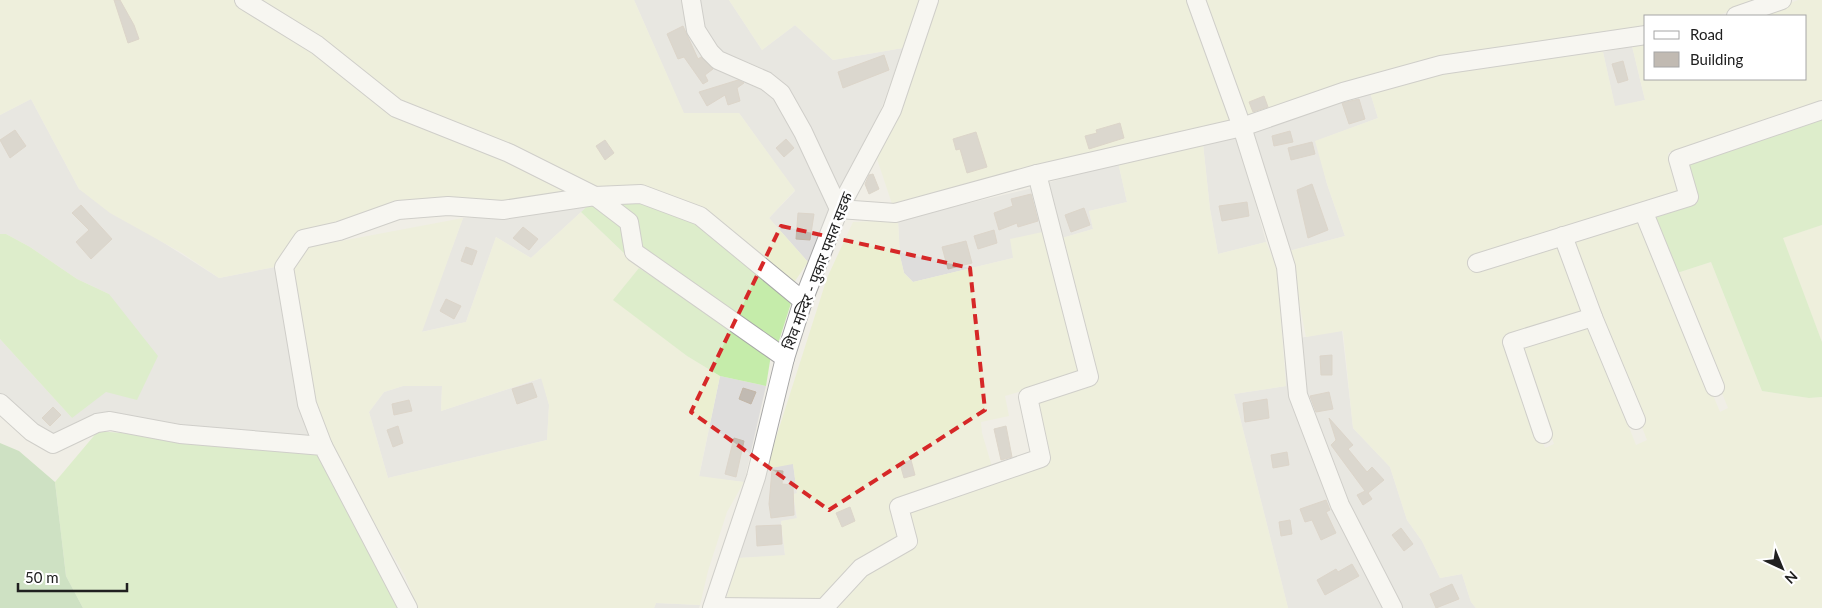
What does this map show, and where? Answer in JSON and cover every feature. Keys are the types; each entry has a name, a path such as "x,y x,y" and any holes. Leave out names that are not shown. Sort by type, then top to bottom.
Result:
{"street":[{"path":"244,0 317,45 396,108 509,152 595,196 629,222 634,252 785,358"},
{"path":"691,0 696,30 710,52 718,60 766,81 781,93 803,132 839,209 895,213 1037,174 1242,127 1343,92 1440,65 1644,35"},
{"name":"शिव मन्दिर - पुकार पसल सडक","path":"713,607 756,477 785,358 804,301 839,209 892,110 929,0"},
{"path":"1196,0 1242,127 1286,267 1298,395 1340,506 1393,608"},
{"path":"1739,15 1782,0"},
{"path":"1477,263 1644,213 1689,197 1678,159 1822,110"},
{"path":"713,607 824,608 861,568 908,541 899,507 1041,458 1028,397 1089,377 1037,174"},
{"path":"408,608 323,446 307,404 284,267 304,239 339,230 398,210 448,206 503,210 595,196 640,194 700,216 804,301"},
{"path":"1644,213 1715,387"},
{"path":"1563,236 1593,317 1636,420"},
{"path":"1543,434 1512,342 1593,317"},
{"path":"0,403 32,432 53,444 97,423 110,421 180,434 323,446"}],"highlighted area":[{"path":"781,226 970,268 985,410 829,510 691,412"}],"shaded area":[{"path":"634,0 729,0 762,50 795,25 833,60 903,48 869,143 808,262 769,218 795,191 739,113 684,114"},
{"path":"1632,46 1645,100 1615,107 1603,52"},
{"path":"1369,89 1378,118 1316,141 1327,184 1345,236 1289,251 1250,134 1336,98"},
{"path":"31,99 79,189 219,278 280,266 313,441 133,424 53,443 0,401 0,339 72,418 109,294 77,279 30,247 6,234 0,234 0,115"},
{"path":"1237,134 1266,242 1218,254 1210,209 1203,144"},
{"path":"1118,162 1127,202 1089,211 1093,229 1062,238 1047,183"},
{"path":"1037,187 1047,231 1013,258 913,282 904,273 900,256 898,220"},
{"path":"591,203 531,258 496,237 466,322 421,332 463,218 503,216"},
{"path":"1342,330 1353,428 1390,467 1407,520 1422,541 1440,578 1462,574 1471,602 1476,608 1288,608 1234,394 1286,386 1284,341"},
{"path":"720,376 766,386 744,482 699,477"},
{"path":"542,378 549,405 547,440 388,478 369,412 384,392 403,386 442,386 441,411"},
{"path":"793,463 797,494 793,494 797,519 781,521 785,556 738,558 766,469"},
{"path":"656,603 700,605 699,608 654,608"}],"green space":[{"path":"0,0 233,0 250,8 354,78 575,190 503,206 448,202 338,226 280,266 219,278 182,253 110,213 79,189 31,99 0,115"},
{"path":"256,0 634,0 684,113 739,113 795,190 769,218 808,262 793,284 495,138 400,103"},
{"path":"729,0 920,0 903,48 833,60 795,25 762,50"},
{"path":"937,0 1193,0 1235,124 893,207 875,153"},
{"path":"1201,0 1764,0 1719,15 1644,15 1644,28 1438,57 1342,83 1246,120"},
{"path":"1798,0 1822,0 1822,103 1668,153 1679,196 1565,228 1468,261 1478,272 1558,245 1585,313 1503,339 1522,394 1545,448 1554,444 1519,347 1589,326 1636,445 1647,440 1571,242 1642,221 1720,412 1728,408 1674,274 1711,262 1762,391 1809,398 1822,397 1822,608 1476,608 1471,602 1462,574 1440,578 1422,541 1407,520 1390,467 1353,428 1343,331 1306,337 1289,251 1345,236 1327,184 1315,141 1378,118 1369,89 1473,64 1530,61 1603,52 1615,106 1645,100 1632,46 1644,44 1644,80 1807,80 1807,15 1760,15"},
{"path":"1822,116 1822,225 1783,238 1822,342 1822,397 1809,398 1762,391 1711,262 1674,274 1655,218 1698,202 1687,164"},
{"path":"1203,144 1210,209 1218,254 1266,242 1277,268 1286,386 1234,394 1288,608 838,608 866,576 916,547 907,511 1048,464 1036,402 1098,381 1062,238 1093,229 1089,211 1127,202 1118,162"},
{"path":"639,199 695,220 793,297 777,347 641,252 612,202"},
{"path":"591,203 623,224 628,257 581,212"},
{"path":"581,212 639,268 614,300 687,356 720,376 699,476 744,482 727,512 708,571 700,605 656,603 654,608 418,608 405,576 335,454 312,399 290,271 309,247 463,218 422,332 466,322 496,237 531,258","holes":["541,378 549,405 547,440 388,478 369,412 384,392 403,386 442,386 441,411"]},
{"path":"898,220 900,256 904,273 913,282 1013,258 1010,239 1047,231 1080,374 1005,396 1009,416 981,422 982,433 993,470 890,505 899,541 822,603 725,603 738,558 785,555 781,521 797,518 793,494 797,493 793,464 766,469 827,278 853,222"},
{"path":"1822,225 1822,342 1782,238"},
{"path":"0,234 6,234 30,247 77,279 109,294 158,356 137,400 106,392 72,418 0,339"},
{"path":"639,268 771,355 766,386 720,376 687,356 613,300"},
{"path":"98,431 247,444 320,454 398,608 83,608 66,576 55,482"},
{"path":"0,443 19,451 55,482 66,576 83,608 0,608"}],"building":[{"path":"114,0 120,0 134,25 139,39 128,43"},
{"path":"683,26 698,59 701,57 713,69 705,75 708,81 703,84 684,57 678,59 667,34"},
{"path":"884,55 889,70 843,88 838,72"},
{"path":"1623,61 1628,80 1618,83 1612,64"},
{"path":"738,80 744,83 737,88 740,101 728,105 725,95 707,106 699,92"},
{"path":"1264,96 1268,107 1253,112 1249,102"},
{"path":"1359,99 1365,119 1349,124 1342,103"},
{"path":"1120,123 1124,138 1089,149 1085,136 1097,133 1096,130"},
{"path":"15,130 26,146 10,158 0,140"},
{"path":"1290,131 1293,142 1274,146 1272,136"},
{"path":"976,132 987,167 967,173 960,149 956,150 953,139"},
{"path":"786,139 794,148 784,157 776,148"},
{"path":"605,140 614,153 605,160 596,146"},
{"path":"1312,142 1315,154 1291,160 1288,148"},
{"path":"873,174 879,189 869,194 865,184 869,175"},
{"path":"1312,184 1328,230 1308,238 1297,190"},
{"path":"1031,194 1038,221 1018,227 1017,223 999,230 994,213 1013,206 1011,199"},
{"path":"1247,202 1249,216 1222,221 1219,206"},
{"path":"81,205 112,239 91,259 76,242 89,230 72,213"},
{"path":"1084,208 1090,225 1071,232 1065,215"},
{"path":"798,213 814,214 810,240 796,239"},
{"path":"523,227 538,239 529,250 513,238"},
{"path":"994,230 997,243 978,249 974,236"},
{"path":"966,241 972,263 948,269 942,247"},
{"path":"466,247 477,251 472,265 461,261"},
{"path":"446,299 461,306 454,319 440,311"},
{"path":"1332,355 1332,375 1321,375 1320,356"},
{"path":"532,383 537,397 517,404 512,389"},
{"path":"743,388 756,392 751,404 739,399"},
{"path":"1329,392 1333,409 1316,412 1310,396"},
{"path":"1267,399 1269,418 1245,422 1243,403"},
{"path":"409,400 412,411 394,415 392,404"},
{"path":"53,407 61,415 50,426 42,418"},
{"path":"1329,418 1353,445 1348,449 1367,472 1372,467 1384,480 1368,493 1372,499 1363,505 1357,495 1365,491 1331,445 1336,440"},
{"path":"398,426 403,443 393,447 387,430"},
{"path":"1006,426 1012,457 1001,460 994,429"},
{"path":"734,438 744,441 736,477 725,474"},
{"path":"1287,452 1289,465 1273,468 1271,455"},
{"path":"911,460 915,475 904,478 900,464"},
{"path":"772,470 783,471 782,484 793,485 794,515 771,518 769,504"},
{"path":"1326,500 1330,510 1326,512 1336,533 1321,540 1312,520 1305,522 1300,509"},
{"path":"850,507 855,521 842,527 836,513"},
{"path":"1290,520 1292,534 1281,536 1279,522"},
{"path":"781,525 782,544 757,546 756,526"},
{"path":"1401,528 1413,544 1404,551 1392,535"},
{"path":"1352,564 1359,576 1325,595 1317,580 1336,569 1338,572"},
{"path":"1452,584 1459,599 1436,608 1430,594"}]}
